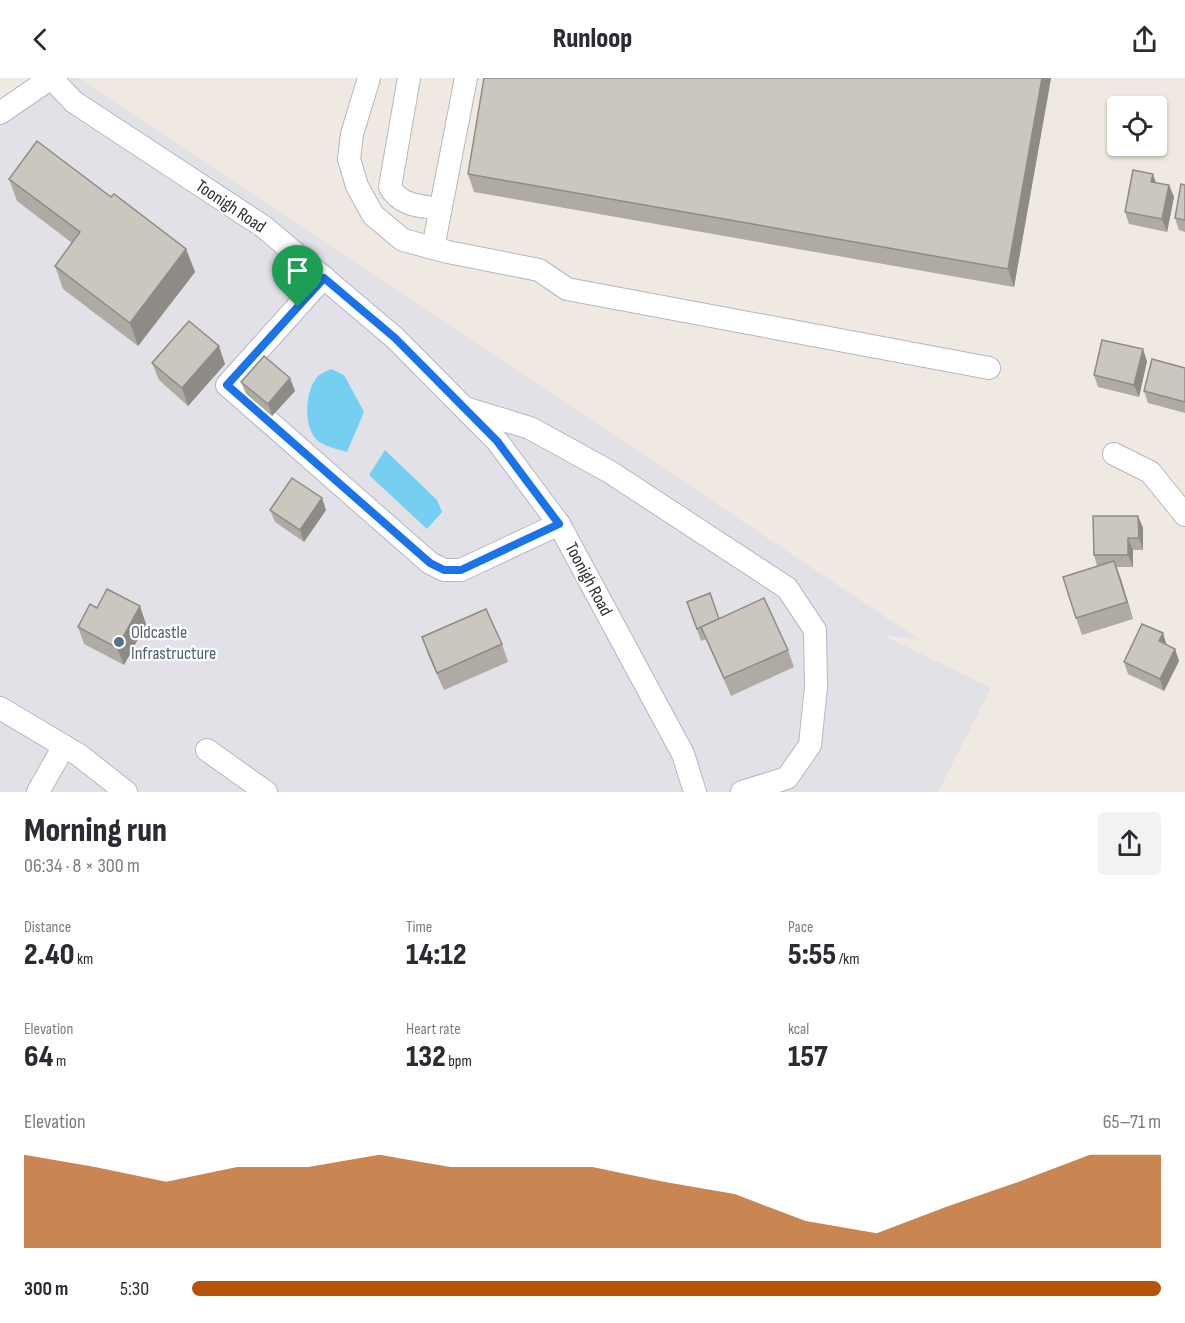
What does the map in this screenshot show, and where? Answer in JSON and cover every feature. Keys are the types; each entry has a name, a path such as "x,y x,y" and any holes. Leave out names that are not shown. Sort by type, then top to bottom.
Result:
{"street":[{"path":"0,113 51,78"},
{"name":"Toonigh Road","path":"51,78 74,102 264,227 395,338 497,441 559,524 683,754 695,792"},
{"path":"369,78 352,134 349,159 357,186 373,215 403,240 539,270 567,289 989,368"},
{"path":"409,78 390,187 394,194 405,202 440,209"},
{"path":"433,248 466,78"},
{"path":"324,278 227,385 430,563 444,570 461,570 559,524"},
{"path":"464,408 530,428 610,472 787,588 815,630 816,687 810,745 787,778 742,792"},
{"path":"1113,454 1150,472 1185,515"},
{"path":"0,708 79,755 126,792"},
{"path":"38,792 64,746"},
{"path":"207,750 266,792"}],"shaded area":[{"path":"43,78 79,78 920,640 883,635 991,688 938,792 0,792 0,116"}],"water":[{"path":"331,369 344,375 364,412 347,452 316,439 307,417 308,398 314,382 318,376"},
{"path":"385,450 437,500 442,512 427,529 369,475"}],"building":[{"path":"484,78 1042,78 1008,269 468,174"},
{"path":"37,141 111,197 114,194 186,249 130,323 55,266 80,232 9,179"},
{"path":"1133,170 1153,174 1151,182 1169,185 1162,219 1125,212"},
{"path":"1181,184 1185,185 1185,220 1175,218"},
{"path":"189,321 219,346 182,388 152,363"},
{"path":"1102,340 1143,349 1134,385 1094,375"},
{"path":"264,356 290,378 268,404 241,382"},
{"path":"1152,359 1185,368 1185,402 1144,391"},
{"path":"292,478 322,498 300,530 270,510"},
{"path":"1093,516 1138,516 1139,538 1128,538 1128,555 1094,555"},
{"path":"1114,561 1127,602 1076,618 1063,577"},
{"path":"107,589 140,606 117,648 78,627 90,604 97,608"},
{"path":"710,593 719,619 697,629 687,602"},
{"path":"764,598 788,650 724,678 701,627"},
{"path":"486,609 502,644 437,673 422,637"},
{"path":"1142,624 1163,633 1159,641 1175,649 1160,679 1124,662"}],"place":[{"name":"Oldcastle Infrastructure","path":"119,642"}],"route":[{"path":"324,278 395,338 497,441 559,524 461,570 444,570 430,563 227,385 298,307 324,278"}]}
